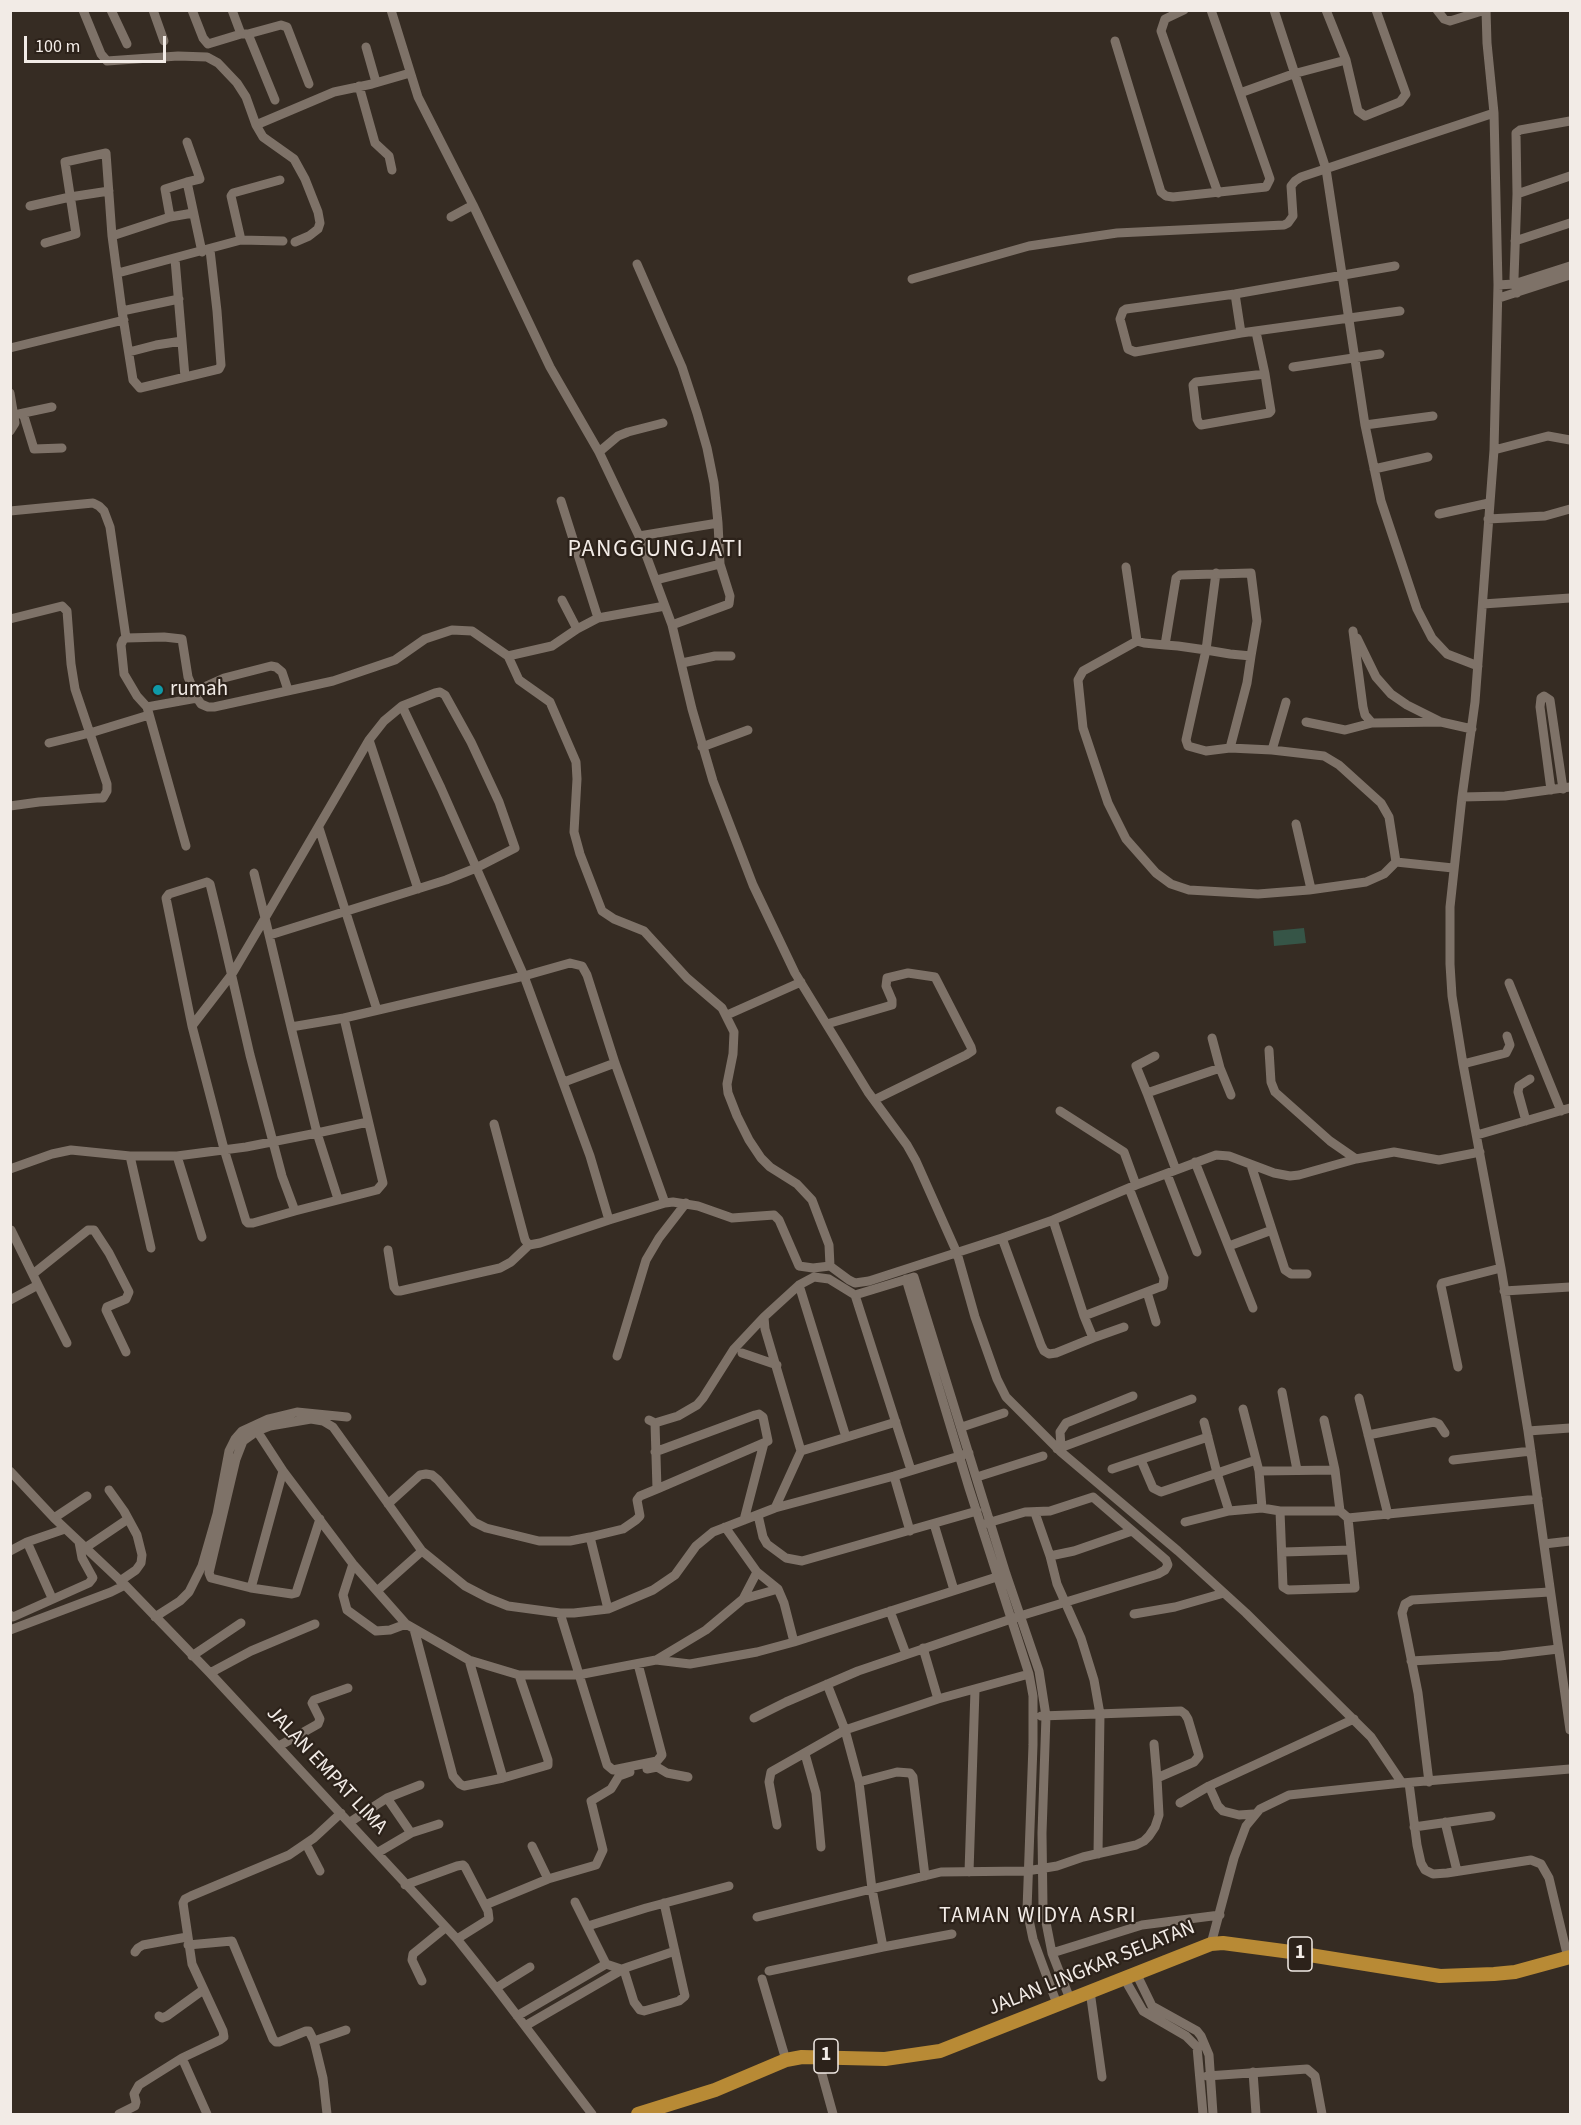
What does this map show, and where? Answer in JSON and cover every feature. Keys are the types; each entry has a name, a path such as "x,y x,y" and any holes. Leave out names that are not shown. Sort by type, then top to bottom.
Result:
{"highway":[{"name":"JALAN LINGKAR SELATAN","path":"638,2115 724,2086 786,2060 817,2056 885,2059 940,2051 1212,1944 1220,1943 1291,1952 1440,1976 1515,1972 1569,1957"}],"street":[{"path":"83,10 101,54 107,61 177,56 207,57 218,63 237,83 246,97 263,137 294,159 318,212 320,223 318,229 295,242"},
{"path":"111,10 127,44"},
{"path":"153,10 164,41"},
{"path":"192,10 203,38 208,44 281,26 287,27 309,84"},
{"path":"232,10 275,100"},
{"path":"391,10 418,97 473,205 550,367 599,452 639,536 672,624 702,747 753,885 774,932 801,982 874,1100 916,1161 957,1253 975,1317 1001,1388 1017,1409 1224,1593 1371,1737 1405,1783 1421,1863 1425,1870 1433,1874 1531,1860 1541,1864 1549,1878 1569,1957"},
{"path":"1184,10 1164,19 1161,31 1218,193"},
{"path":"1114,41 1161,192 1173,197 1259,189 1269,184 1269,174 1211,10"},
{"path":"1274,10 1293,74 1326,169 1365,425 1381,501 1417,609 1432,638 1447,654 1478,666"},
{"path":"1326,10 1346,60 1358,111 1362,115 1400,102 1406,94 1376,10"},
{"path":"1437,10 1444,19 1450,21 1486,10 1494,113 1499,298 1494,450 1483,604 1472,729 1453,868 1450,907 1452,996 1528,1431 1570,1730"},
{"path":"366,47 376,82"},
{"path":"1240,93 1293,74 1346,60"},
{"path":"256,125 334,92 410,73"},
{"path":"358,86 375,143 389,156 392,170"},
{"path":"912,279 1029,246 1118,233 1284,225 1293,216 1291,192 1294,181 1301,177 1494,113"},
{"path":"1515,289 1516,133 1520,130 1570,121"},
{"path":"170,217 165,189 200,179 187,142"},
{"path":"45,243 76,234 65,162 106,153 112,236 133,380 140,388 215,371 221,365 206,251 193,213 187,182"},
{"path":"1517,194 1570,176"},
{"path":"241,240 231,196 233,193 280,180"},
{"path":"30,206 109,191"},
{"path":"451,217 473,205"},
{"path":"112,236 170,217 193,213"},
{"path":"1515,241 1570,223"},
{"path":"118,273 241,240 283,241"},
{"path":"175,259 186,376"},
{"path":"637,264 682,367 707,448 714,483 720,564 730,596 729,604 672,624"},
{"path":"1395,266 1235,294 1126,309 1120,318 1128,349 1131,352 1241,333 1400,311"},
{"path":"1499,298 1570,266"},
{"path":"1498,285 1515,289 1570,275"},
{"path":"1235,294 1241,333"},
{"path":"10,348 179,299"},
{"path":"1256,332 1265,374 1271,411 1199,423 1193,385 1196,382 1265,374"},
{"path":"129,352 183,341"},
{"path":"1293,367 1380,354"},
{"path":"10,393 34,449 63,448"},
{"path":"19,414 52,407"},
{"path":"10,431 19,414"},
{"path":"1365,425 1433,416"},
{"path":"599,452 618,436 663,423"},
{"path":"1494,450 1548,436 1570,440"},
{"path":"1374,469 1428,457"},
{"path":"561,501 598,618"},
{"path":"10,511 93,503 99,506 110,527 126,638"},
{"path":"1439,514 1489,503"},
{"path":"1488,519 1545,516 1570,509"},
{"path":"639,536 718,523"},
{"path":"656,580 720,564"},
{"path":"1126,567 1137,641"},
{"path":"1216,573 1206,650 1186,740 1188,746 1206,751 1230,748 1324,756 1339,765 1376,797 1389,817 1396,862"},
{"path":"1165,645 1176,578 1183,574 1251,573 1257,621 1247,683 1230,748"},
{"path":"1483,604 1570,598"},
{"path":"562,600 577,629"},
{"path":"10,619 59,606 67,611 75,689 107,791 103,798 10,806"},
{"path":"508,656 552,646 598,618 665,606"},
{"path":"186,846 148,711 124,674 121,645 123,640 164,637 182,639 188,677 201,704 208,707 333,681 402,656 425,639 452,630 472,631 508,656 519,680 550,702 576,762 578,779 574,832 602,911 614,919 644,931 687,978 727,1015 735,1041 728,1093 737,1116 749,1140 770,1167 797,1184 812,1200 829,1245 830,1266"},
{"path":"1372,723 1363,707 1353,631 1376,677 1391,693 1407,705 1441,722"},
{"path":"1251,656 1137,641 1083,671 1078,680 1083,728 1108,803 1126,839 1156,873 1171,884 1189,890 1258,894 1348,885 1376,878 1384,874 1396,862"},
{"path":"682,663 715,656 731,656"},
{"path":"49,743 90,734 197,695 235,674 271,666 282,672 288,690"},
{"path":"192,1026 232,974 369,741 384,721 402,706 435,693 440,692 445,695 471,742 499,802 516,845 515,848 476,868 418,889 270,935"},
{"path":"1462,797 1505,796 1567,788 1560,770 1550,700 1544,696 1541,698 1540,707 1551,790"},
{"path":"1272,750 1286,702"},
{"path":"402,706 524,976 590,1156 609,1220"},
{"path":"1306,722 1345,730 1372,723 1441,722 1472,729"},
{"path":"702,747 748,730"},
{"path":"369,741 418,889"},
{"path":"1550,772 1560,770"},
{"path":"1296,824 1311,889"},
{"path":"319,828 377,1011"},
{"path":"1396,862 1453,868"},
{"path":"254,873 317,1133 338,1199"},
{"path":"295,1211 282,1176 250,1054 210,884 207,882 167,896 192,1026 235,1190 248,1223 295,1211 338,1199 377,1190 383,1183 344,1018"},
{"path":"291,1027 377,1011 570,963 582,966 665,1203"},
{"path":"827,1024 892,1005 886,980 892,976 908,973 935,976 972,1051 874,1100"},
{"path":"727,1015 801,982"},
{"path":"1477,1135 1566,1110 1509,983"},
{"path":"1463,1064 1506,1053 1510,1045 1507,1036"},
{"path":"1212,1038 1220,1068 1231,1095"},
{"path":"1269,1050 1271,1082 1275,1092 1330,1141 1356,1159"},
{"path":"1155,1056 1136,1066 1147,1093 1197,1252"},
{"path":"564,1082 615,1063"},
{"path":"1147,1093 1220,1068"},
{"path":"1526,1121 1518,1092 1519,1086 1530,1079"},
{"path":"1060,1111 1124,1152 1132,1187 1164,1278 1163,1286 1084,1316"},
{"path":"10,1169 52,1154 71,1150 130,1156 177,1156 273,1142 368,1122"},
{"path":"494,1124 525,1240 529,1245"},
{"path":"388,1250 394,1287 400,1291 500,1268 511,1262 529,1245 665,1203 686,1203 732,1218 774,1215 779,1220 799,1266 830,1266 849,1280 862,1282 1053,1220 1209,1157 1222,1155 1290,1176 1394,1152 1439,1160 1480,1152"},
{"path":"130,1156 151,1248"},
{"path":"177,1156 202,1237"},
{"path":"1195,1162 1253,1308"},
{"path":"1251,1165 1285,1270 1291,1274 1306,1274"},
{"path":"617,1356 646,1260 658,1238 686,1203"},
{"path":"1053,1220 1093,1338"},
{"path":"11,1230 67,1343"},
{"path":"33,1274 88,1230 94,1230 129,1292 126,1299 107,1307 106,1310 126,1352"},
{"path":"1229,1246 1272,1230"},
{"path":"1002,1238 1044,1351 1049,1354 1056,1353 1124,1327"},
{"path":"1458,1367 1442,1283 1501,1268"},
{"path":"657,1489 652,1422 678,1416 697,1405 704,1398 734,1349 799,1285 814,1277 821,1277 855,1295 911,1470"},
{"path":"855,1295 910,1278"},
{"path":"910,1278 962,1427 964,1454 976,1477 986,1523 1002,1576 1016,1618 1039,1671 1046,1716 1043,1915 1064,2001"},
{"path":"910,1278 964,1454 977,1511 986,1523"},
{"path":"10,1300 38,1284"},
{"path":"799,1285 846,1437"},
{"path":"1504,1291 1570,1287"},
{"path":"1147,1292 1156,1322"},
{"path":"764,1317 765,1329 801,1451 775,1508"},
{"path":"742,1353 777,1365"},
{"path":"1281,1392 1297,1470"},
{"path":"1059,1447 1059,1432 1066,1423 1133,1396"},
{"path":"1359,1398 1388,1515"},
{"path":"1059,1447 1191,1399"},
{"path":"1242,1409 1259,1472 1262,1508"},
{"path":"155,1617 180,1601 189,1592 202,1566 217,1514 229,1451 242,1431 267,1419 297,1412 347,1417"},
{"path":"962,1427 1004,1413"},
{"path":"388,1504 420,1475 432,1475 474,1522 486,1528 539,1541 590,1538 623,1529 636,1520 640,1516 637,1500 640,1496 768,1441 763,1417 759,1414 655,1452"},
{"path":"320,1520 296,1593 251,1588 211,1578 209,1573 243,1441 257,1431 281,1423 311,1419 329,1423 422,1551 465,1586 508,1606 560,1613 608,1609 653,1590 666,1582 683,1566 704,1538 724,1527 775,1508 894,1476 964,1454"},
{"path":"1324,1420 1335,1470 1340,1511"},
{"path":"801,1451 896,1422"},
{"path":"1204,1422 1229,1511"},
{"path":"1368,1435 1434,1422 1439,1424 1445,1433"},
{"path":"1528,1431 1570,1428"},
{"path":"257,1431 283,1471 353,1564 410,1626 469,1660 519,1675 578,1676 656,1660 706,1630 743,1599 757,1572"},
{"path":"1112,1469 1208,1437"},
{"path":"744,1520 764,1443"},
{"path":"1453,1460 1531,1451"},
{"path":"976,1477 1043,1456"},
{"path":"1141,1460 1153,1488 1161,1492 1256,1460"},
{"path":"1259,1472 1335,1470"},
{"path":"251,1588 283,1471"},
{"name":"JALAN EMPAT LIMA","path":"10,1472 65,1529 123,1583 210,1673 457,1939 592,2115"},
{"path":"894,1476 910,1531"},
{"path":"10,1630 111,1592 123,1583 141,1563 142,1556 137,1535 109,1490"},
{"path":"54,1518 87,1496"},
{"path":"754,1718 827,1684 906,1654 1165,1570 1167,1565 1166,1560 1093,1497 1050,1511 1025,1512 986,1523"},
{"path":"1348,1518 1538,1499"},
{"path":"1185,1522 1229,1511 1262,1508 1280,1511 1340,1511 1348,1518 1356,1585 1352,1589 1285,1589 1283,1587 1280,1511"},
{"path":"758,1515 763,1537 772,1549 786,1558 802,1562 977,1511"},
{"path":"1035,1513 1065,1603 1085,1649 1094,1680 1100,1714 1098,1854"},
{"path":"10,1616 13,1617 92,1580 82,1558 82,1545 128,1520"},
{"path":"933,1524 954,1590"},
{"path":"724,1527 757,1572 778,1589 794,1642"},
{"path":"10,1551 27,1542 65,1529"},
{"path":"1050,1556 1083,1548 1132,1531"},
{"path":"590,1538 608,1609"},
{"path":"1544,1544 1570,1541"},
{"path":"27,1542 52,1598"},
{"path":"1283,1552 1351,1550"},
{"path":"376,1591 422,1551"},
{"path":"353,1564 343,1595 347,1610 376,1631 410,1626"},
{"path":"656,1660 690,1664 757,1652 1002,1576"},
{"path":"743,1599 778,1589"},
{"path":"1429,1782 1424,1734 1402,1612 1408,1601 1550,1592"},
{"path":"1134,1614 1175,1607 1224,1593"},
{"path":"890,1611 906,1654"},
{"path":"560,1613 578,1676 610,1770 657,1761 662,1755 638,1664"},
{"path":"1016,1618 1033,1696 1027,1910 1033,1939 1064,2001"},
{"path":"192,1656 241,1623"},
{"path":"210,1673 251,1651 315,1624"},
{"path":"410,1626 453,1776 460,1784 465,1786 503,1778 548,1765 519,1675"},
{"path":"682,1645 690,1664"},
{"path":"923,1648 938,1699"},
{"path":"1411,1661 1500,1656 1558,1649"},
{"path":"469,1660 503,1778"},
{"path":"777,1825 769,1777 771,1772 845,1730 938,1699 1029,1674"},
{"path":"827,1684 845,1730 859,1782 872,1889 883,1947"},
{"path":"279,1746 318,1724 320,1719 312,1703 315,1700 348,1688"},
{"path":"969,1872 975,1690"},
{"path":"1033,1716 1175,1710 1185,1714 1199,1756 1194,1762 1157,1778"},
{"path":"1180,1803 1209,1786 1354,1719"},
{"path":"757,1917 941,1872 1042,1869 1136,1845 1149,1836 1159,1815 1154,1744"},
{"path":"805,1754 816,1793 821,1847"},
{"path":"486,1905 548,1879 596,1865 603,1850 591,1800 611,1789 619,1776 657,1767 666,1773 688,1777"},
{"path":"1212,1944 1234,1858 1246,1826 1254,1814 1267,1804 1289,1796 1405,1783 1570,1769"},
{"path":"859,1782 897,1772 910,1773 913,1777 925,1876"},
{"path":"350,1822 387,1798 420,1785"},
{"path":"1209,1786 1218,1806 1223,1811 1234,1814 1254,1814"},
{"path":"387,1798 411,1833"},
{"path":"119,2115 135,2106 134,2094 140,2085 182,2058 224,2037 224,2031 192,1964 183,1903 185,1899 278,1861 306,1844 341,1813"},
{"path":"1414,1827 1491,1816"},
{"path":"1445,1822 1457,1871"},
{"path":"377,1853 411,1833 438,1824"},
{"path":"306,1844 320,1871"},
{"path":"532,1846 548,1879"},
{"path":"405,1885 463,1865 490,1915 489,1919 457,1939"},
{"path":"588,1926 729,1886"},
{"path":"575,1902 606,1964 624,1970"},
{"path":"624,1970 634,2002 640,2010 644,2011 683,2000 685,1992 664,1903"},
{"path":"1052,1953 1142,1925 1220,1915"},
{"path":"422,1981 412,1960 413,1954 445,1928"},
{"path":"769,1971 952,1934"},
{"path":"135,1952 143,1945 188,1941 232,1941 273,2039 279,2042 309,2031 323,2078 327,2115"},
{"path":"525,2026 629,1966 675,1951"},
{"path":"517,2016 606,1964"},
{"path":"496,1988 530,1967"},
{"path":"1130,1976 1152,2006 1197,2031 1201,2036 1209,2055 1213,2115"},
{"path":"1130,1976 1143,2011 1186,2036 1192,2042 1198,2054 1203,2115"},
{"path":"762,1979 786,2060"},
{"path":"159,2016 162,2018 167,2016 203,1990"},
{"path":"1090,1991 1102,2077"},
{"path":"314,2042 346,2030"},
{"path":"817,2056 833,2115"},
{"path":"182,2058 207,2115"},
{"path":"1200,2078 1253,2072 1310,2070 1315,2076 1322,2115"},
{"path":"1253,2072 1256,2115"}],"green space":[{"path":"1304,928 1306,943 1274,946 1273,931"}],"place":[{"name":"rumah","path":"158,690"}],"district":[{"name":"PANGGUNGJATI","path":"656,551"},
{"name":"TAMAN WIDYA ASRI","path":"1038,1917"}]}
